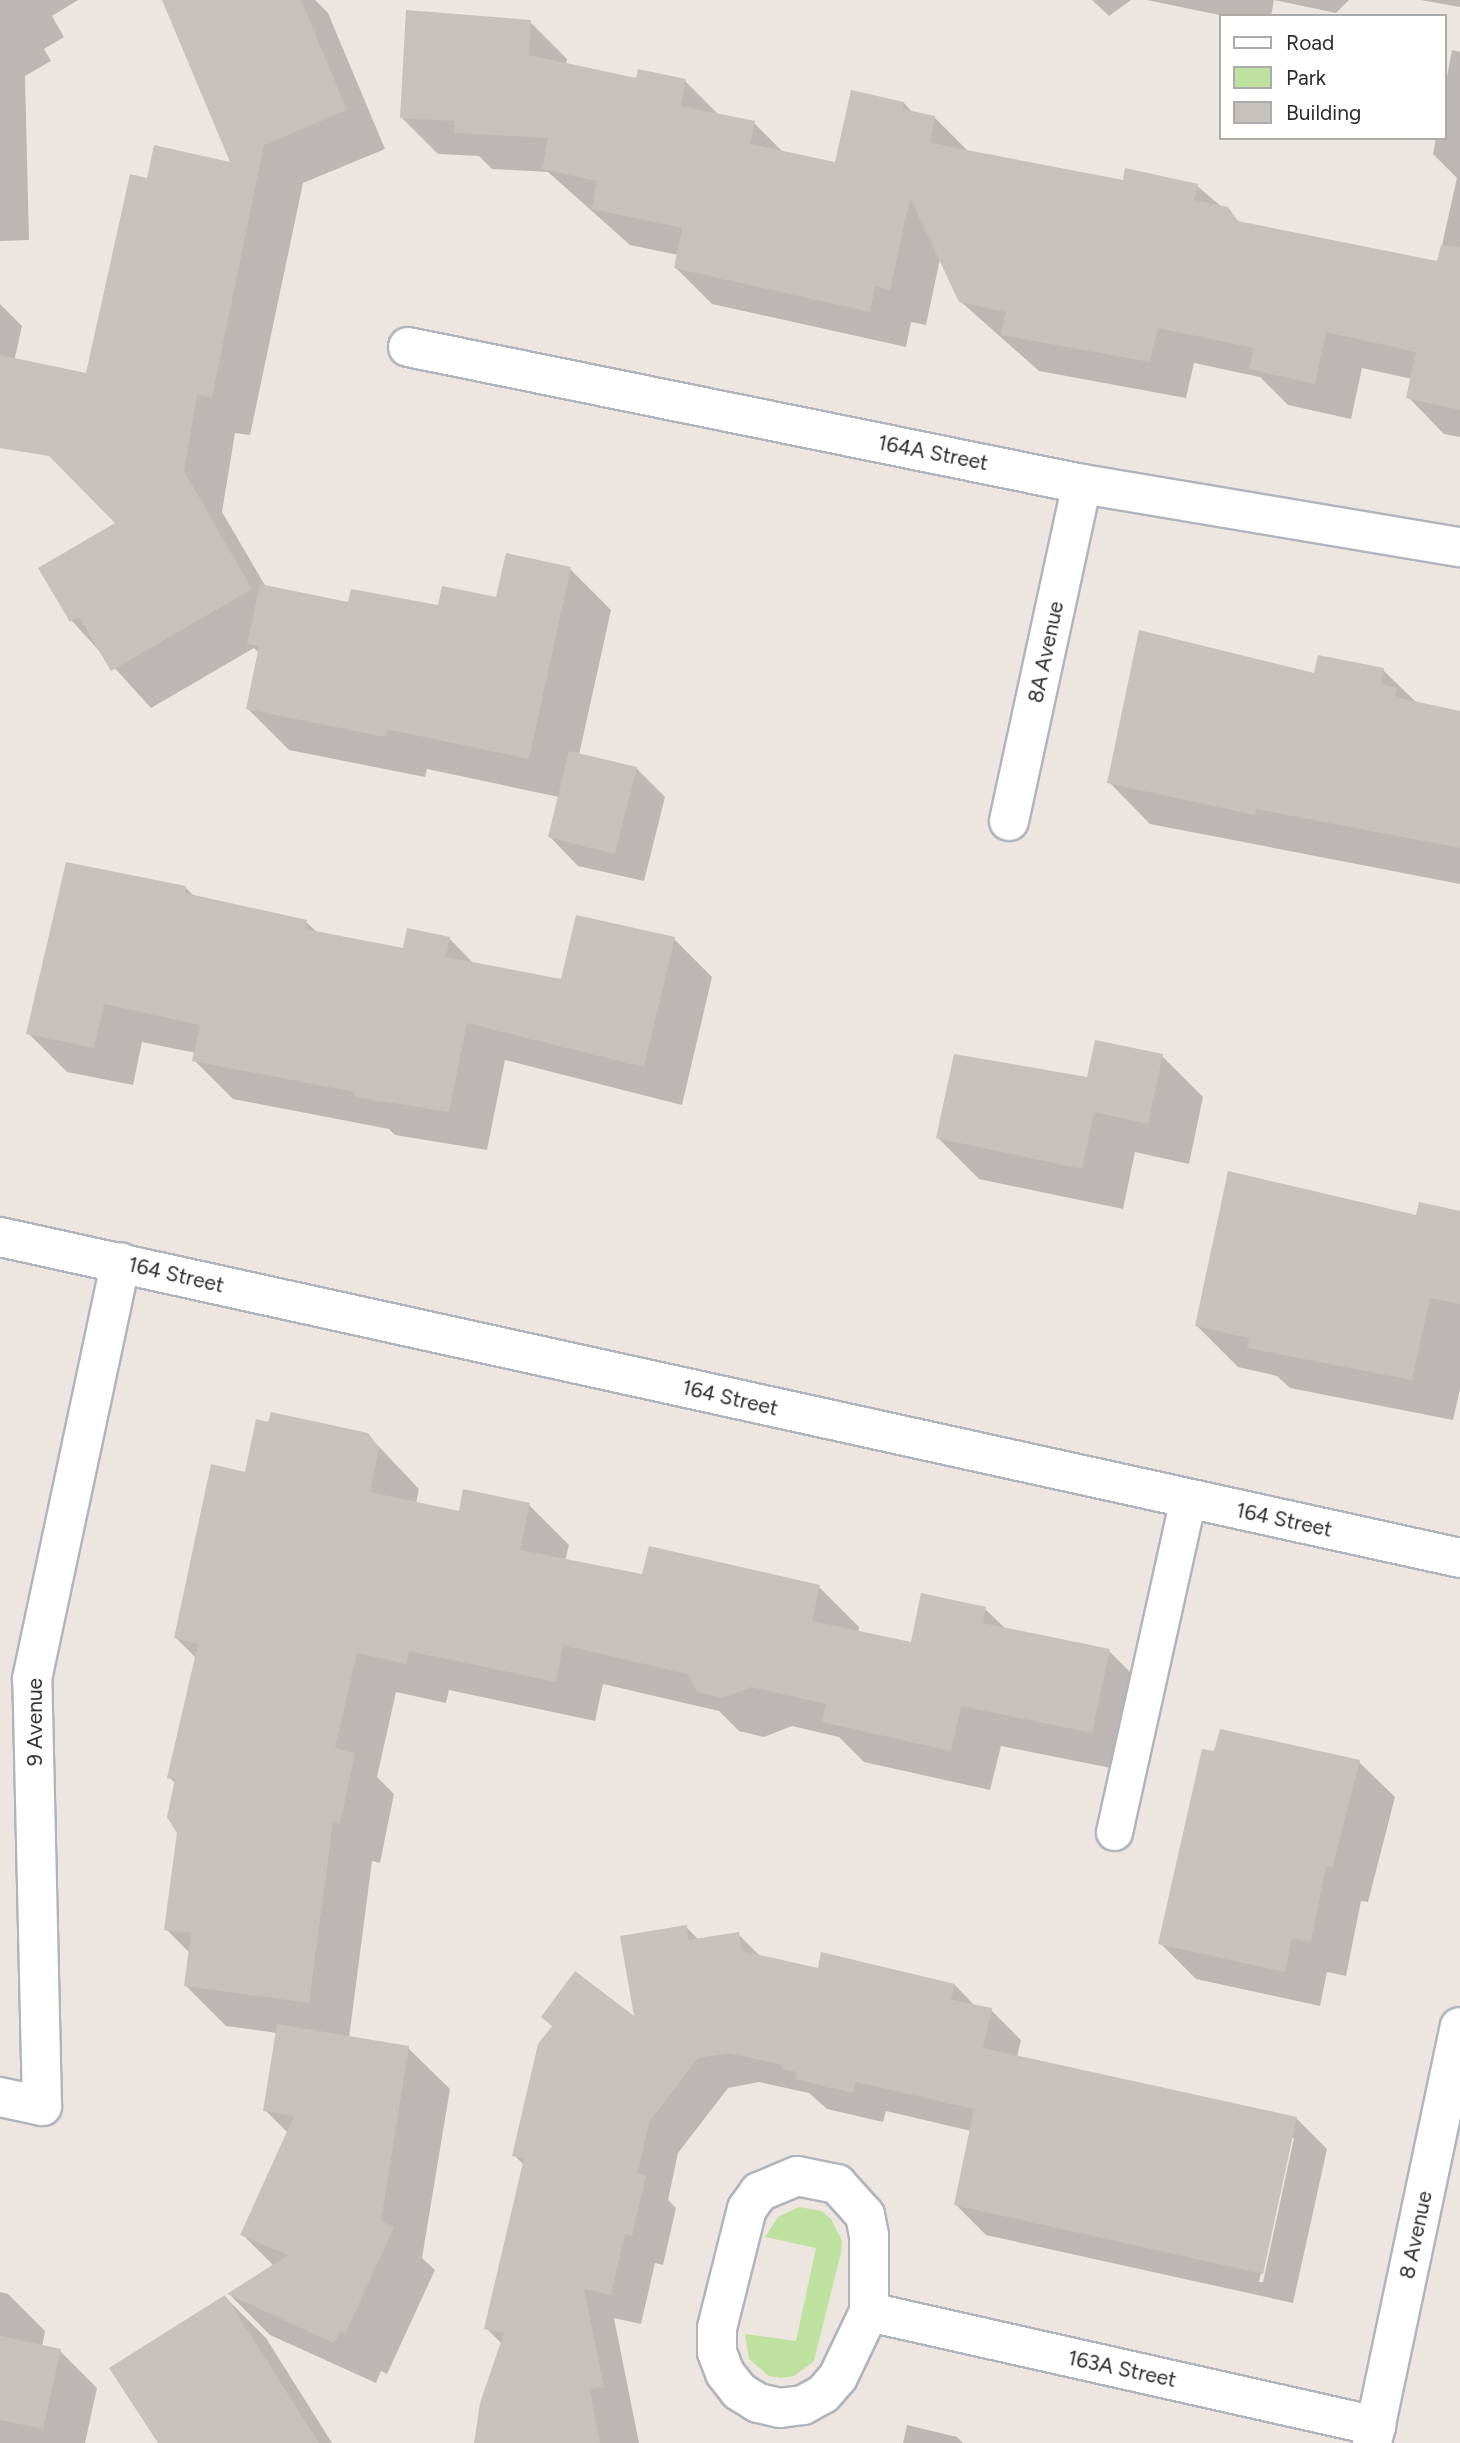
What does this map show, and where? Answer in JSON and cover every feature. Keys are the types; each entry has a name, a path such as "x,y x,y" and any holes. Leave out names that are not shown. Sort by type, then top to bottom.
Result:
{"street":[{"name":"164A Street","path":"408,347 1082,484 1460,547"},
{"name":"8A Avenue","path":"1009,821 1082,484"},
{"name":"164 Street","path":"0,1237 1460,1558"},
{"name":"9 Avenue","path":"0,2097 42,2106 32,1679 121,1262"},
{"name":"8 Avenue","path":"1374,2435 1460,2027"},
{"path":"797,2176 837,2184 854,2198 865,2215 869,2235 869,2312 838,2377 823,2394 803,2405 780,2408 758,2403 738,2391 724,2373 717,2352 717,2328 740,2228 759,2192 797,2176"},
{"name":"163A Street","path":"869,2312 1374,2435"}],"lane":[{"path":"1114,1832 1188,1499"}],"green space":[{"path":"799,2207 822,2211 831,2219 842,2241 841,2253 814,2361 794,2376 781,2378 769,2376 749,2359 745,2334 796,2341 816,2248 765,2237 778,2217"}],"building":[{"path":"162,0 301,0 347,110 264,145 212,397 197,395 184,471 252,589 111,671 79,617 70,622 38,568 115,523 49,456 0,448 0,355 86,373 130,174 147,178 154,145 230,162"},
{"path":"406,10 531,20 529,55 636,78 638,69 686,79 681,106 755,121 750,144 835,162 851,90 904,102 903,109 935,116 930,143 1123,180 1125,168 1198,184 1194,200 1228,207 1238,221 1437,261 1441,245 1460,247 1460,410 1406,398 1416,352 1326,332 1315,384 1249,369 1254,348 1158,328 1150,362 1001,335 1006,312 959,302 910,198 890,290 875,286 870,312 674,268 682,228 592,209 597,181 542,169 548,138 454,133 454,121 400,118"},
{"path":"506,553 571,567 529,759 386,729 385,737 246,709 259,646 247,644 260,584 348,602 351,589 438,605 442,586 496,597"},
{"path":"1139,630 1314,673 1318,655 1384,668 1381,684 1397,688 1395,697 1460,711 1460,848 1256,809 1255,815 1107,783"},
{"path":"569,751 637,767 615,854 548,837"},
{"path":"66,862 186,886 185,893 307,920 305,929 403,948 407,928 450,937 446,957 561,979 576,915 675,937 644,1067 467,1023 449,1112 354,1097 355,1092 192,1061 200,1025 104,1004 94,1048 26,1034"},
{"path":"1095,1040 1163,1054 1148,1124 1094,1112 1082,1169 936,1138 954,1054 1087,1077"},
{"path":"1228,1171 1416,1215 1419,1202 1460,1211 1460,1304 1430,1298 1412,1380 1247,1348 1249,1338 1195,1326"},
{"path":"271,1412 368,1433 379,1448 370,1492 459,1511 463,1489 530,1503 520,1550 642,1574 649,1546 820,1585 812,1621 911,1642 921,1593 986,1607 983,1623 1110,1649 1092,1733 961,1706 951,1751 822,1722 826,1704 751,1687 723,1698 697,1692 687,1674 563,1645 556,1682 409,1651 406,1664 357,1653 335,1748 355,1753 340,1824 333,1822 309,2003 184,1986 191,1933 164,1930 177,1833 167,1817 175,1779 167,1778 198,1644 174,1638 211,1464 245,1472 256,1419 268,1422"},
{"path":"1220,1729 1360,1760 1332,1868 1326,1866 1311,1942 1292,1938 1285,1972 1158,1944 1202,1749 1214,1751"},
{"path":"687,1925 688,1940 739,1932 742,1951 818,1968 821,1952 955,1984 951,2000 992,2008 983,2048 1297,2117 1263,2274 954,2205 974,2109 856,2082 853,2093 795,2079 797,2072 782,2069 783,2065 728,2053 698,2058 649,2122 638,2173 646,2176 632,2236 625,2234 611,2295 584,2289 604,2387 590,2389 600,2443 474,2443 480,2403 504,2333 484,2329 524,2158 512,2156 538,2044 552,2026 541,2017 575,1971 634,2016 620,1936"},
{"path":"277,2024 409,2046 381,2221 394,2227 345,2334 340,2331 334,2343 227,2294 288,2255 240,2235 294,2116 263,2111"},
{"path":"225,2295 319,2443 158,2443 109,2368"},
{"path":"0,2336 61,2349 43,2429 0,2420"}]}
